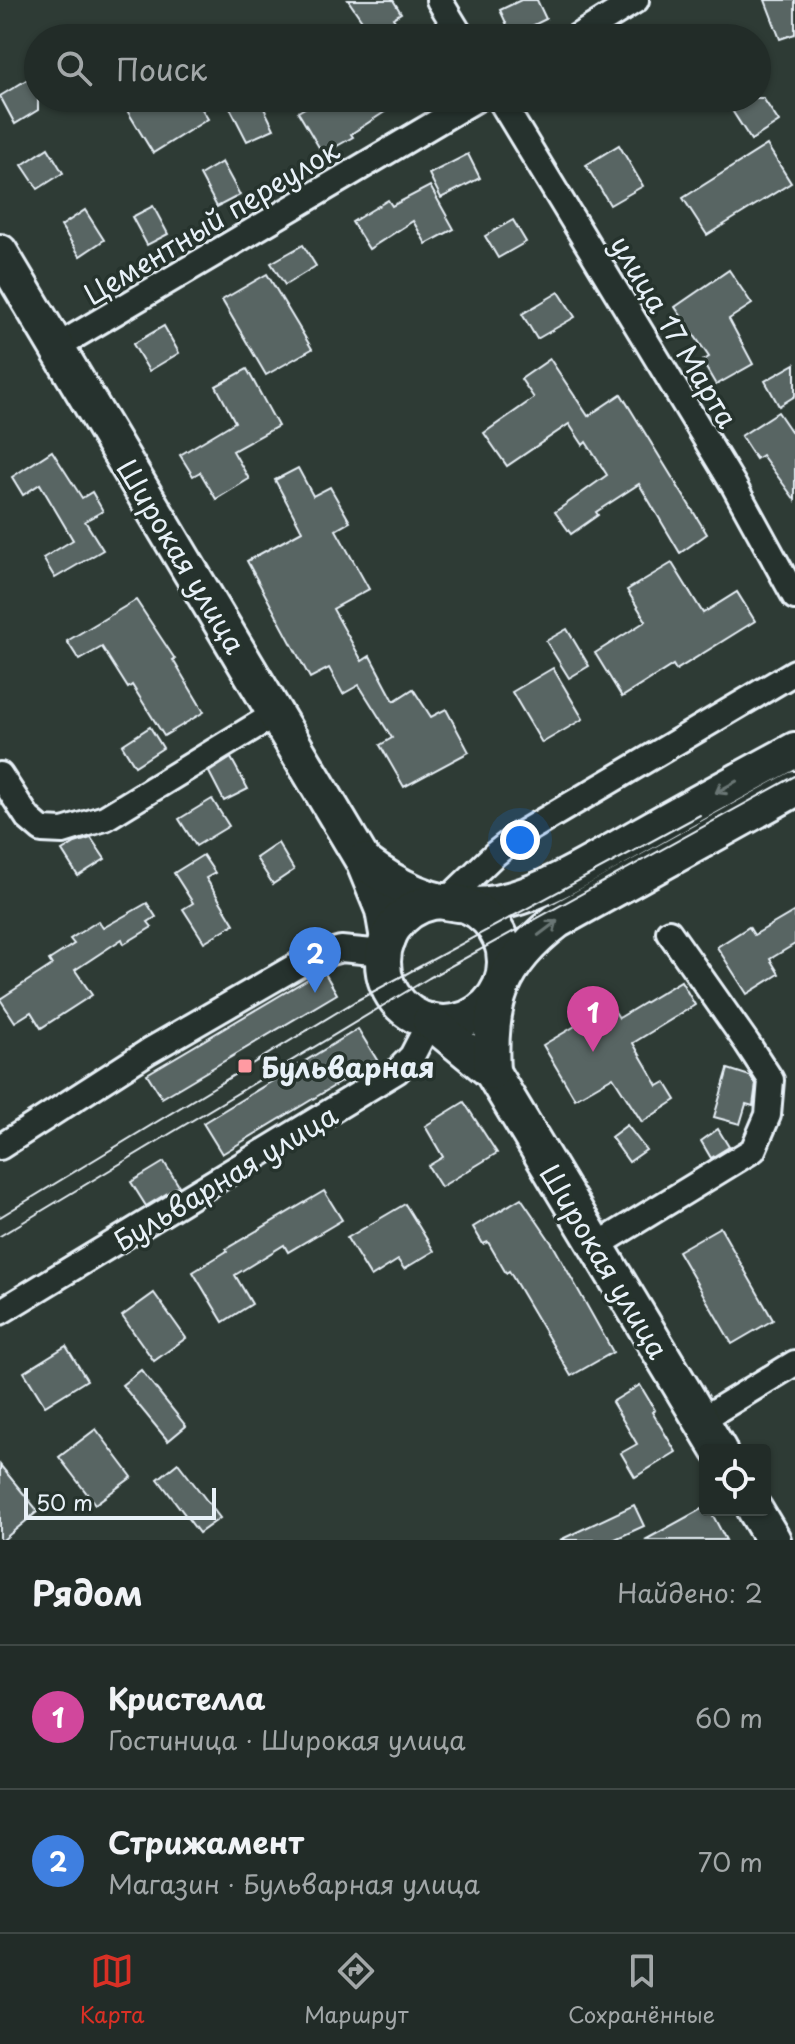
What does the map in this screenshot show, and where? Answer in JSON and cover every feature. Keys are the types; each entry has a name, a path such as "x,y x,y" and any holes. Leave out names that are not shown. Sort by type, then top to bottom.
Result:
{"main road":[{"name":"Широкая улица","path":"0,252 363,861 383,910 386,946"},
{"path":"795,750 568,875 523,895 472,905 446,901 428,903 411,911 397,923 386,946 384,971 396,998 413,1014 430,1021 447,1023 478,1013 491,1002 515,961 532,940 557,921 795,789"},
{"name":"Широкая улица","path":"363,861 393,883 416,894 446,901"},
{"path":"446,901 466,905 483,915 496,930 504,949 505,968 500,988"},
{"name":"Широкая улица","path":"492,1072 490,1032 500,988"},
{"name":"Широкая улица","path":"430,1021 492,1072 715,1444"},
{"path":"759,1516 773,1540"}],"street":[{"path":"439,0 454,24"},
{"path":"597,24 636,0"},
{"name":"Цементный переулок","path":"58,346 454,112"},
{"name":"улица 17 Марта","path":"507,112 733,484 795,597"},
{"path":"446,901 519,835 795,672"},
{"path":"0,775 28,818 42,830 63,831 105,818 275,714"},
{"path":"596,1246 753,1150 768,1115 771,1080 669,932"},
{"path":"0,1147 149,1051 310,958 341,949 386,946"},
{"name":"Бульварная улица","path":"0,1312 397,1071 412,1056 430,1021"},
{"path":"701,1420 795,1363"}],"building":[{"path":"348,0 393,0 401,13 393,18 397,24 364,24"},
{"path":"521,0 537,0 546,19 536,24 506,24 500,10"},
{"path":"765,0 795,0 795,34 780,39"},
{"path":"24,81 24,112 35,112 15,124 0,96"},
{"path":"771,110 779,122 751,140 733,112"},
{"path":"128,112 204,112 208,119 153,153"},
{"path":"232,112 266,112 274,129 247,141"},
{"path":"298,112 385,112 351,134 353,137 323,154"},
{"path":"619,145 643,186 610,205 586,165"},
{"path":"767,145 791,183 707,235 683,198"},
{"path":"48,148 63,173 38,189 22,165"},
{"path":"468,154 480,178 441,198 429,174"},
{"path":"222,162 240,195 217,207 200,175"},
{"path":"430,186 454,229 426,244 413,221 369,249 352,222 388,200 392,206"},
{"path":"153,206 168,234 147,245 132,217"},
{"path":"85,210 104,240 80,256 61,226"},
{"path":"513,220 526,242 498,258 485,236"},
{"path":"303,245 316,266 285,285 271,263"},
{"path":"729,270 752,304 729,319 753,364 716,385 702,361 709,357 675,307"},
{"path":"267,274 312,349 266,375 222,300"},
{"path":"559,292 575,317 537,339 522,314"},
{"path":"164,326 179,353 149,371 133,344"},
{"path":"550,359 588,416 621,394 707,534 680,553 639,484 596,512 598,515 571,534 555,512 607,475 586,442 583,445 569,424 507,466 484,433 534,398 521,379"},
{"path":"795,364 795,396 779,406 765,381"},
{"path":"247,369 278,426 233,451 249,479 216,499 200,472 193,476 180,455 235,422 216,386"},
{"path":"778,412 795,437 795,500 762,455 756,459 741,436"},
{"path":"52,451 82,498 92,492 103,511 85,521 103,550 55,578 43,558 73,540 40,484 23,495 12,477"},
{"path":"298,468 313,496 330,487 350,522 336,530 369,589 333,609 362,661 370,656 394,701 413,689 431,717 446,709 469,752 404,787 380,745 392,738 359,685 343,694 329,668 310,678 247,561 302,531 275,480"},
{"path":"672,563 703,613 737,592 755,621 676,670 673,665 622,697 595,653 646,621 627,590"},
{"path":"136,600 175,659 204,712 164,736 132,685 128,688 102,647 79,660 67,641"},
{"path":"567,629 589,666 569,678 546,641"},
{"path":"553,668 583,719 542,743 512,692"},
{"path":"150,727 163,748 135,766 122,745"},
{"path":"231,758 248,789 224,801 209,772"},
{"path":"212,799 229,826 196,846 179,819"},
{"path":"91,838 105,859 78,876 62,851"},
{"path":"278,843 294,870 273,884 256,858"},
{"path":"203,855 215,873 206,878 234,924 204,942 183,909 193,903 174,873"},
{"path":"147,903 156,917 148,922 152,927 124,944 122,939 75,970 92,995 41,1028 31,1012 15,1022 0,999 52,965 49,960 74,944 70,939 98,921 103,928"},
{"path":"795,911 795,944 770,959 779,974 747,994 717,947 749,927 754,935"},
{"path":"323,970 337,994 162,1098 147,1074"},
{"path":"681,981 695,1005 633,1043 658,1086 665,1082 676,1100 642,1122 613,1077 575,1099 543,1045 611,1005 619,1018"},
{"path":"358,1029 377,1060 222,1154 203,1123"},
{"path":"728,1069 750,1076 756,1084 753,1106 746,1104 740,1124 714,1117"},
{"path":"464,1102 497,1153 441,1187 428,1166 443,1157 425,1126"},
{"path":"627,1125 646,1150 629,1162 611,1137"},
{"path":"718,1129 729,1147 711,1158 701,1141"},
{"path":"164,1162 179,1186 146,1206 131,1182"},
{"path":"324,1191 342,1220 288,1252 284,1245 235,1275 252,1304 223,1322 193,1272"},
{"path":"521,1198 553,1245 613,1352 571,1376 509,1271 506,1273 488,1242 483,1244 473,1227"},
{"path":"405,1204 434,1251 404,1269 398,1260 371,1277 347,1238"},
{"path":"720,1227 773,1320 732,1344 678,1251"},
{"path":"154,1293 186,1338 154,1361 122,1316"},
{"path":"66,1346 87,1380 45,1406 24,1372"},
{"path":"141,1370 186,1426 168,1441 122,1385"},
{"path":"640,1385 676,1452 635,1477 621,1453 637,1444 612,1402"},
{"path":"96,1429 132,1477 95,1504 59,1457"},
{"path":"178,1463 220,1518 199,1533 158,1479"},
{"path":"0,1465 38,1511 3,1540 0,1540"},
{"path":"634,1505 644,1526 613,1540 560,1540"},
{"path":"699,1510 699,1516 713,1516 726,1540 645,1540"}],"tram line":[{"path":"0,1236 429,978 795,776"},
{"path":"0,1217 354,1002 700,815"}],"place":[{"name":"Стрижамент","path":"315,993"},
{"name":"Кристелла","path":"593,1052"},
{"name":"Бульварная","path":"245,1066"}]}
